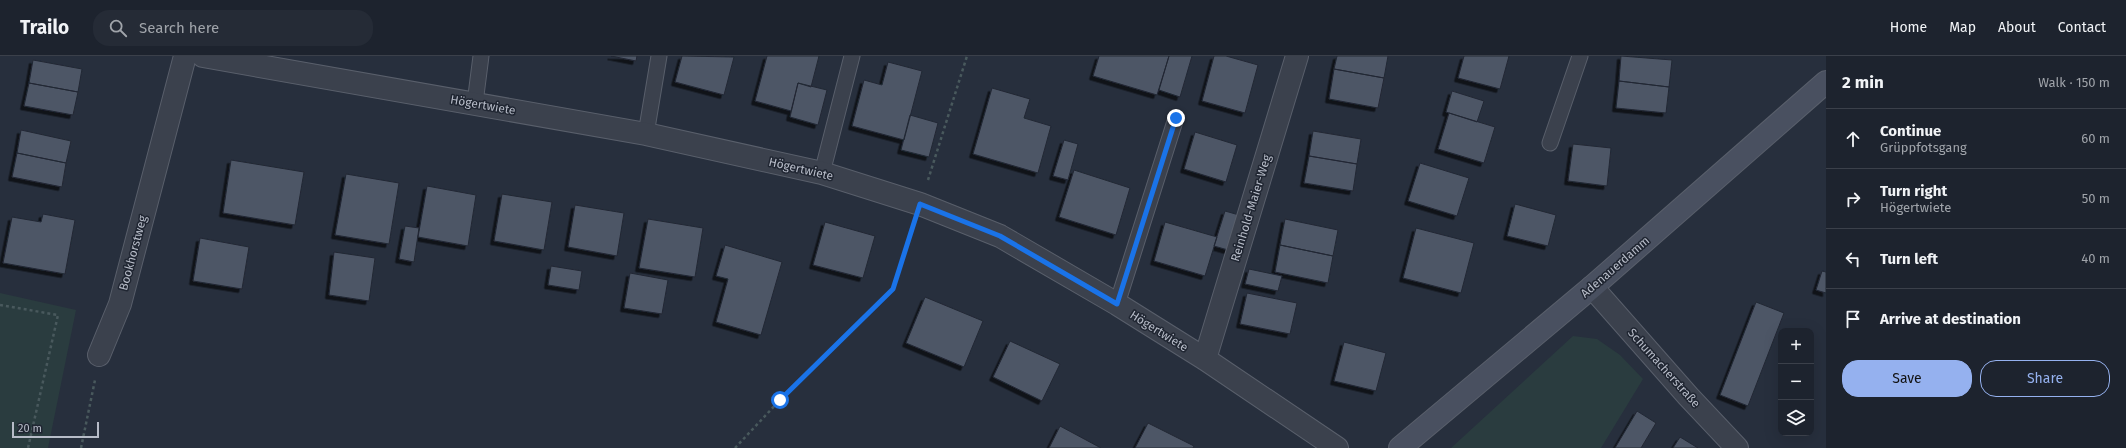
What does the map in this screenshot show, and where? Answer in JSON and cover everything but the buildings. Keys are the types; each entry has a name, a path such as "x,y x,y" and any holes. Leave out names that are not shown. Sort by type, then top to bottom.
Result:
{"street":[{"name":"Bookhorstweg","path":"99,355 120,304 185,56"},
{"name":"Högertwiete","path":"203,56 646,134 822,173 920,204 1000,236 1117,304 1205,359 1337,448"},
{"name":"Reinhold-Maier-Weg","path":"1205,359 1297,56"},
{"name":"Adenauerdamm","path":"1400,448 1592,287 1826,82"},
{"name":"Schumacherstraße","path":"1592,287 1688,396 1738,448"}],"lane":[{"path":"475,103 481,56"},
{"path":"646,134 659,56"},
{"path":"822,173 852,56"},
{"path":"1550,143 1580,56"},
{"path":"1117,304 1176,118"}],"path":[{"path":"735,448 780,400 893,289 934,164 967,56"},
{"path":"0,305 58,315 28,448"},
{"path":"81,448 99,355"}],"shaded area":[{"path":"0,293 76,310 48,448 0,448"},
{"path":"1573,336 1597,339 1620,355 1643,379 1601,448 1451,448"}],"route":[{"path":"780,400 893,289 920,204 1000,236 1117,304 1176,118"}]}
